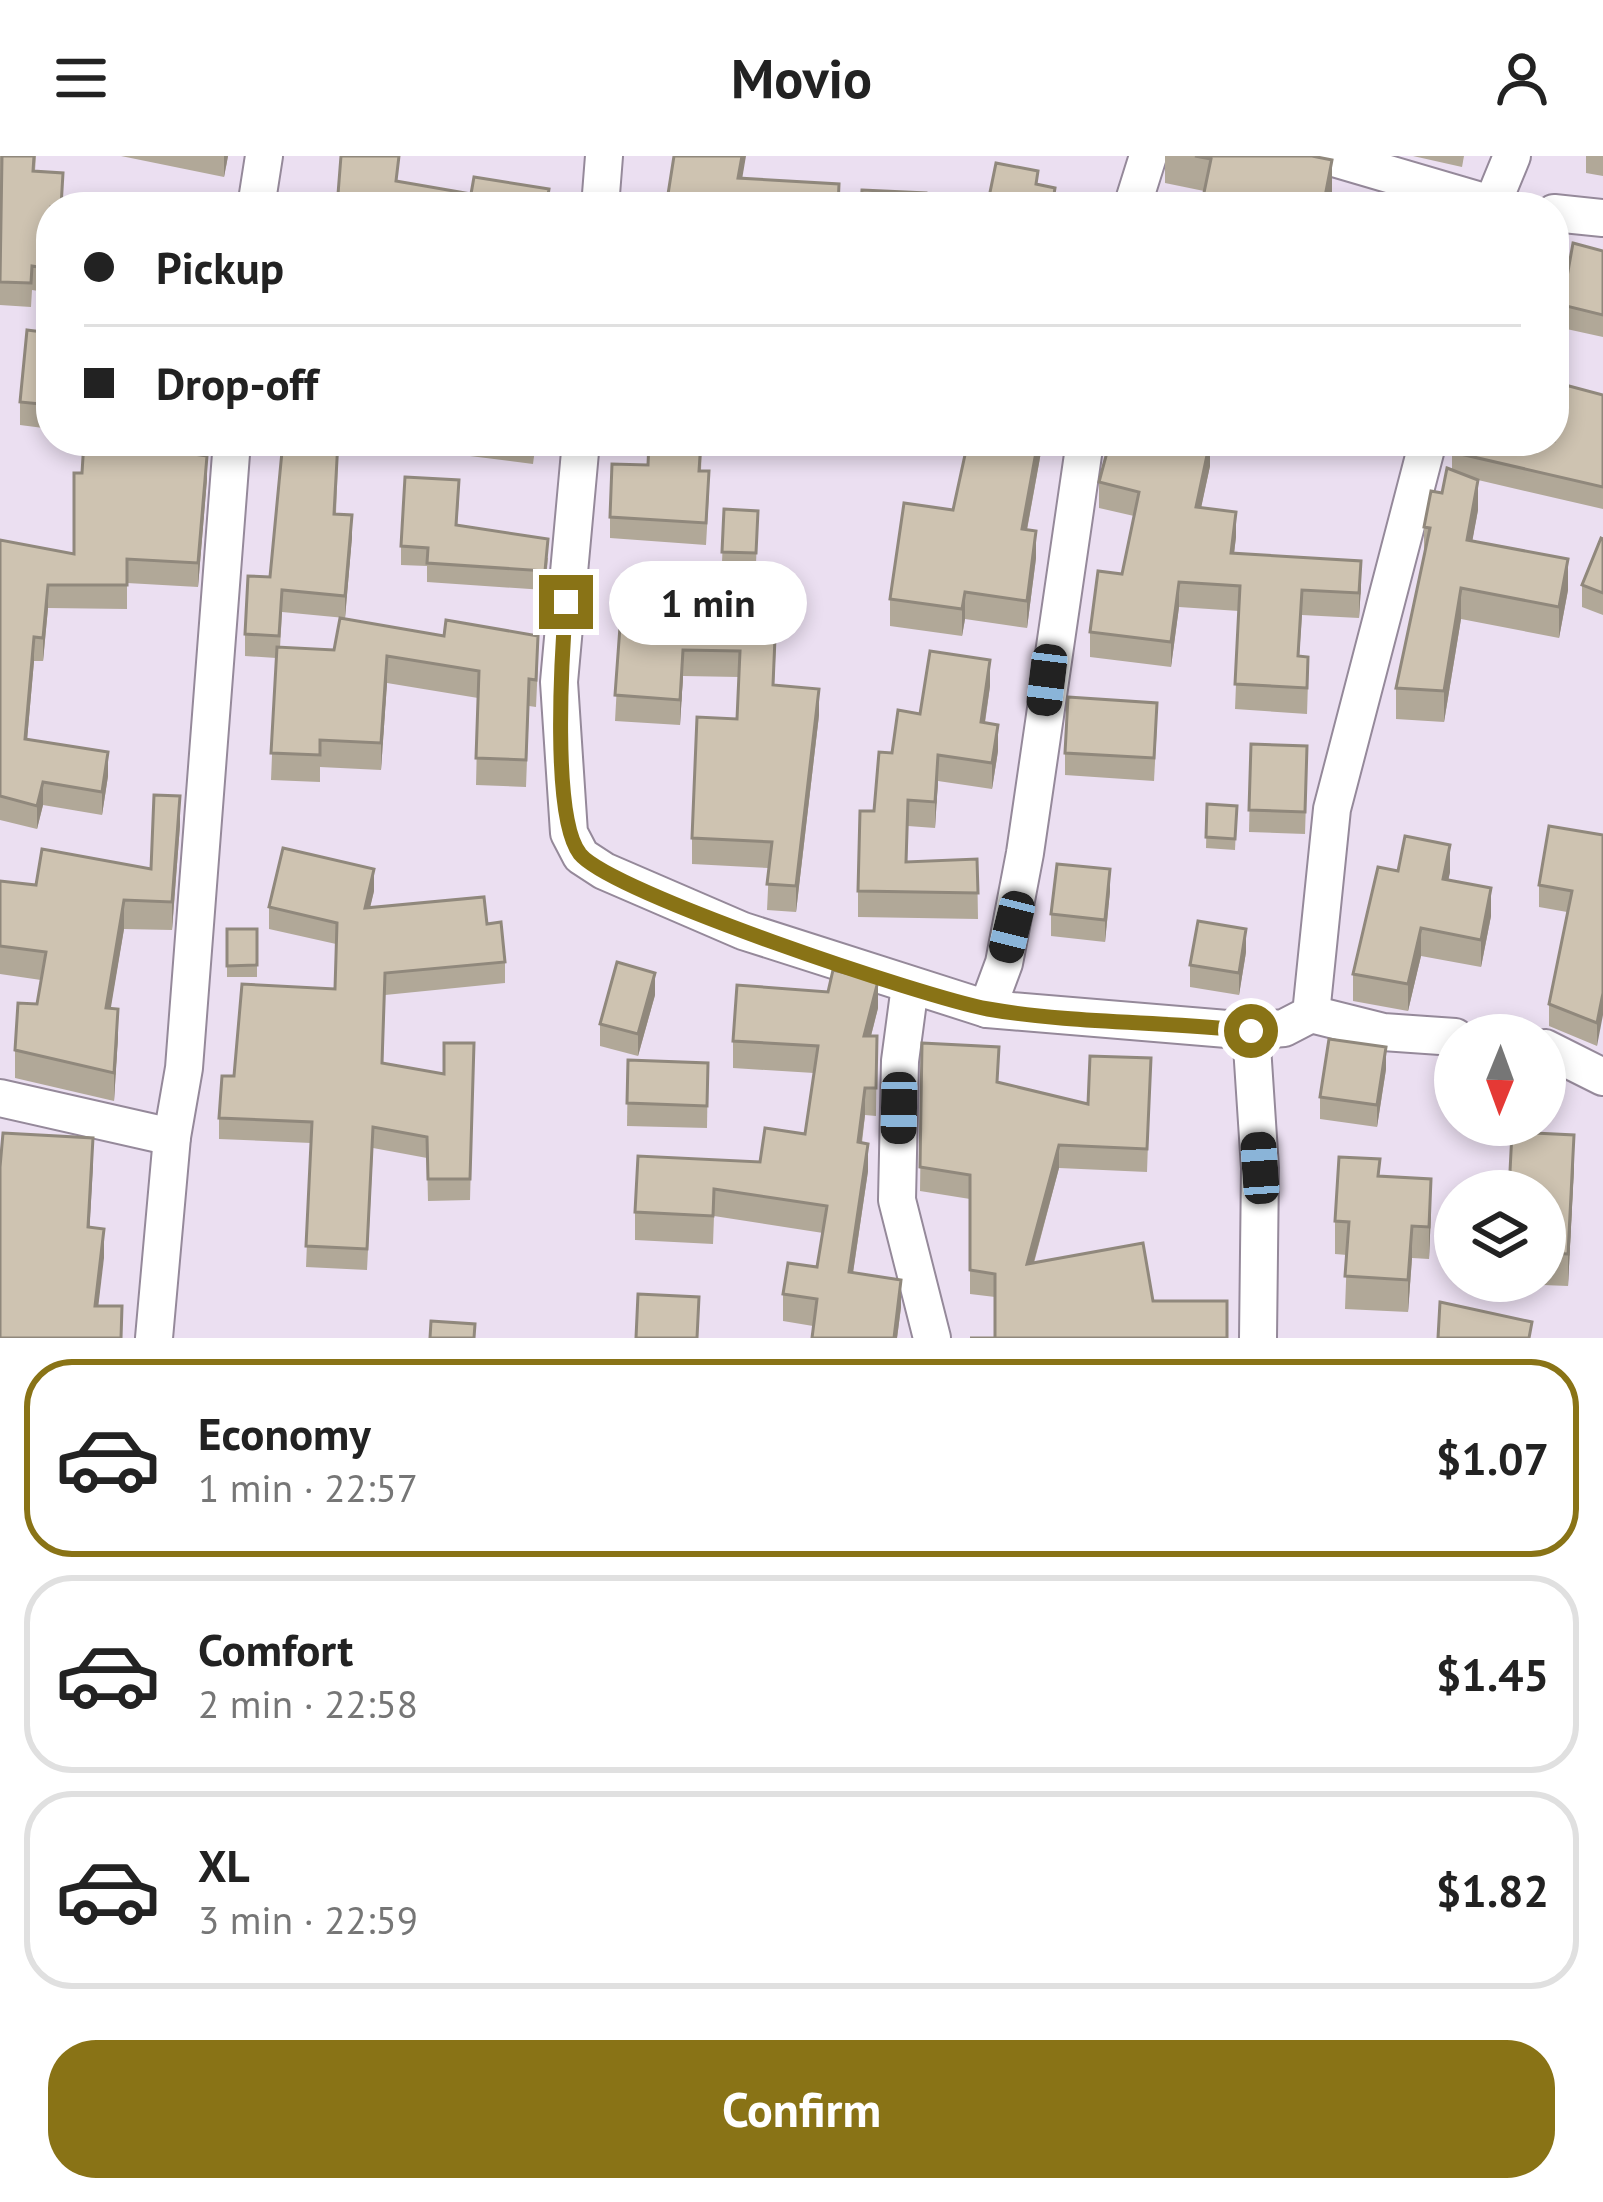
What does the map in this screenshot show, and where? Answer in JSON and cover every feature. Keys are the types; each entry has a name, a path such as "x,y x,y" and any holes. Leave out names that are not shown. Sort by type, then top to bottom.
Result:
{"street":[{"path":"258,192 264,156"},
{"path":"601,192 604,156"},
{"path":"1137,192 1148,156"},
{"path":"1327,156 1445,192"},
{"path":"1497,192 1512,156"},
{"path":"1569,215 1603,218"},
{"path":"154,1338 172,1136 186,1045 231,456"},
{"path":"580,456 559,682 569,833 581,856 604,871 743,932 987,1009 1251,1031 1284,1028 1311,1014 1384,1032 1434,1036"},
{"path":"987,1009 1004,963 1019,890 1083,456"},
{"path":"1311,1014 1332,809 1424,456"},
{"path":"910,986 900,1061 897,1200 932,1338"},
{"path":"1251,1031 1260,1168 1258,1338"},
{"path":"1566,1058 1603,1077"},
{"path":"0,1099 172,1136"}],"building":[{"path":"2,156 34,156 33,171 63,173 62,192 36,192 36,267 32,266 31,283 0,282"},
{"path":"341,156 399,156 396,181 459,192 338,192"},
{"path":"674,156 742,156 738,178 839,184 839,192 668,192"},
{"path":"1195,156 1332,160 1326,192 1204,192 1211,159"},
{"path":"996,163 1038,171 1036,184 1055,188 1054,192 990,192"},
{"path":"474,177 548,192 471,192"},
{"path":"1573,243 1603,251 1603,315 1569,307"},
{"path":"27,330 36,331 36,404 20,402"},
{"path":"1569,386 1603,395 1603,487 1469,456 1569,456"},
{"path":"83,456 207,456 198,563 127,559 127,585 48,585 43,638 34,637 25,739 108,752 102,792 43,782 37,806 0,796 0,540 74,554 74,473 82,473"},
{"path":"282,456 337,456 334,514 352,515 345,596 282,590 279,636 245,634 248,576 270,577"},
{"path":"648,456 700,456 699,471 709,471 706,523 610,517 612,464 648,465"},
{"path":"965,456 1035,456 1022,529 1036,531 1027,601 965,592 962,609 890,599 904,503 953,510"},
{"path":"1106,456 1207,456 1196,507 1236,512 1231,553 1361,561 1359,593 1302,590 1298,656 1308,657 1307,688 1235,684 1240,586 1179,582 1171,642 1090,632 1098,571 1122,574 1139,492 1099,482"},
{"path":"1447,468 1478,480 1467,540 1568,559 1559,607 1461,588 1444,691 1396,688 1430,528 1424,527 1431,491 1442,493"},
{"path":"405,477 459,480 456,525 548,539 545,571 427,563 428,548 401,546"},
{"path":"724,509 758,511 756,553 722,552"},
{"path":"1603,539 1603,593 1582,585"},
{"path":"733,612 776,614 773,685 819,689 796,886 767,884 772,842 692,838 697,717 737,719 740,651 683,650 680,700 615,695 621,613 732,621"},
{"path":"340,618 444,636 446,620 538,636 536,680 529,679 526,760 476,758 479,671 387,656 381,743 320,740 320,755 271,753 277,647 334,650"},
{"path":"930,651 990,660 981,722 998,725 992,763 938,755 935,802 908,800 906,862 977,859 978,893 858,891 860,811 874,811 879,752 892,753 898,710 920,714"},
{"path":"1068,697 1157,703 1154,758 1065,753"},
{"path":"1251,744 1307,746 1305,812 1249,810"},
{"path":"154,795 180,796 172,902 124,900 106,1008 118,1009 114,1073 15,1050 18,1003 37,1004 46,952 0,946 0,881 36,885 42,849 151,869"},
{"path":"1207,804 1237,806 1235,839 1206,837"},
{"path":"1549,826 1603,835 1603,993 1597,1023 1549,1004 1572,891 1539,885"},
{"path":"1405,836 1450,845 1443,879 1491,888 1481,940 1421,928 1408,984 1353,974 1378,867 1398,871"},
{"path":"283,848 374,869 365,908 484,897 487,924 501,922 505,962 385,973 382,1063 444,1074 444,1043 474,1043 470,1179 428,1179 427,1137 373,1127 367,1249 306,1246 312,1122 219,1118 222,1076 234,1076 242,984 335,989 337,923 269,907"},
{"path":"1057,864 1110,869 1105,920 1051,914"},
{"path":"1198,921 1246,929 1239,973 1190,965"},
{"path":"227,929 257,929 257,965 227,966"},
{"path":"617,962 655,973 638,1034 600,1024"},
{"path":"833,970 878,981 864,1036 877,1036 876,1088 865,1088 858,1142 868,1144 849,1272 901,1280 894,1338 812,1338 817,1299 783,1294 788,1263 817,1267 827,1206 714,1189 713,1216 635,1212 638,1156 760,1162 765,1128 805,1134 818,1046 733,1041 737,985 828,992"},
{"path":"1329,1039 1386,1047 1377,1105 1320,1097"},
{"path":"922,1043 999,1047 997,1082 1088,1104 1090,1056 1151,1058 1147,1149 1059,1145 1027,1264 1143,1243 1153,1301 1227,1301 1227,1338 995,1338 995,1274 970,1270 970,1175 920,1167"},
{"path":"628,1060 708,1063 707,1106 627,1103"},
{"path":"3,1133 93,1138 88,1227 104,1229 95,1306 122,1306 121,1338 0,1338"},
{"path":"1566,1135 1574,1135 1568,1254 1566,1170 1510,1170 1511,1146 1566,1146"},
{"path":"1339,1157 1380,1159 1378,1176 1431,1179 1429,1227 1412,1226 1408,1280 1345,1276 1349,1222 1335,1221"},
{"path":"638,1294 699,1297 697,1338 636,1338"},
{"path":"1440,1302 1532,1322 1529,1338 1438,1338"},
{"path":"431,1321 475,1324 474,1338 430,1338"}],"route":[{"path":"566,602 559,682 569,833 581,856 604,871 743,932 987,1009 1251,1031"}]}
